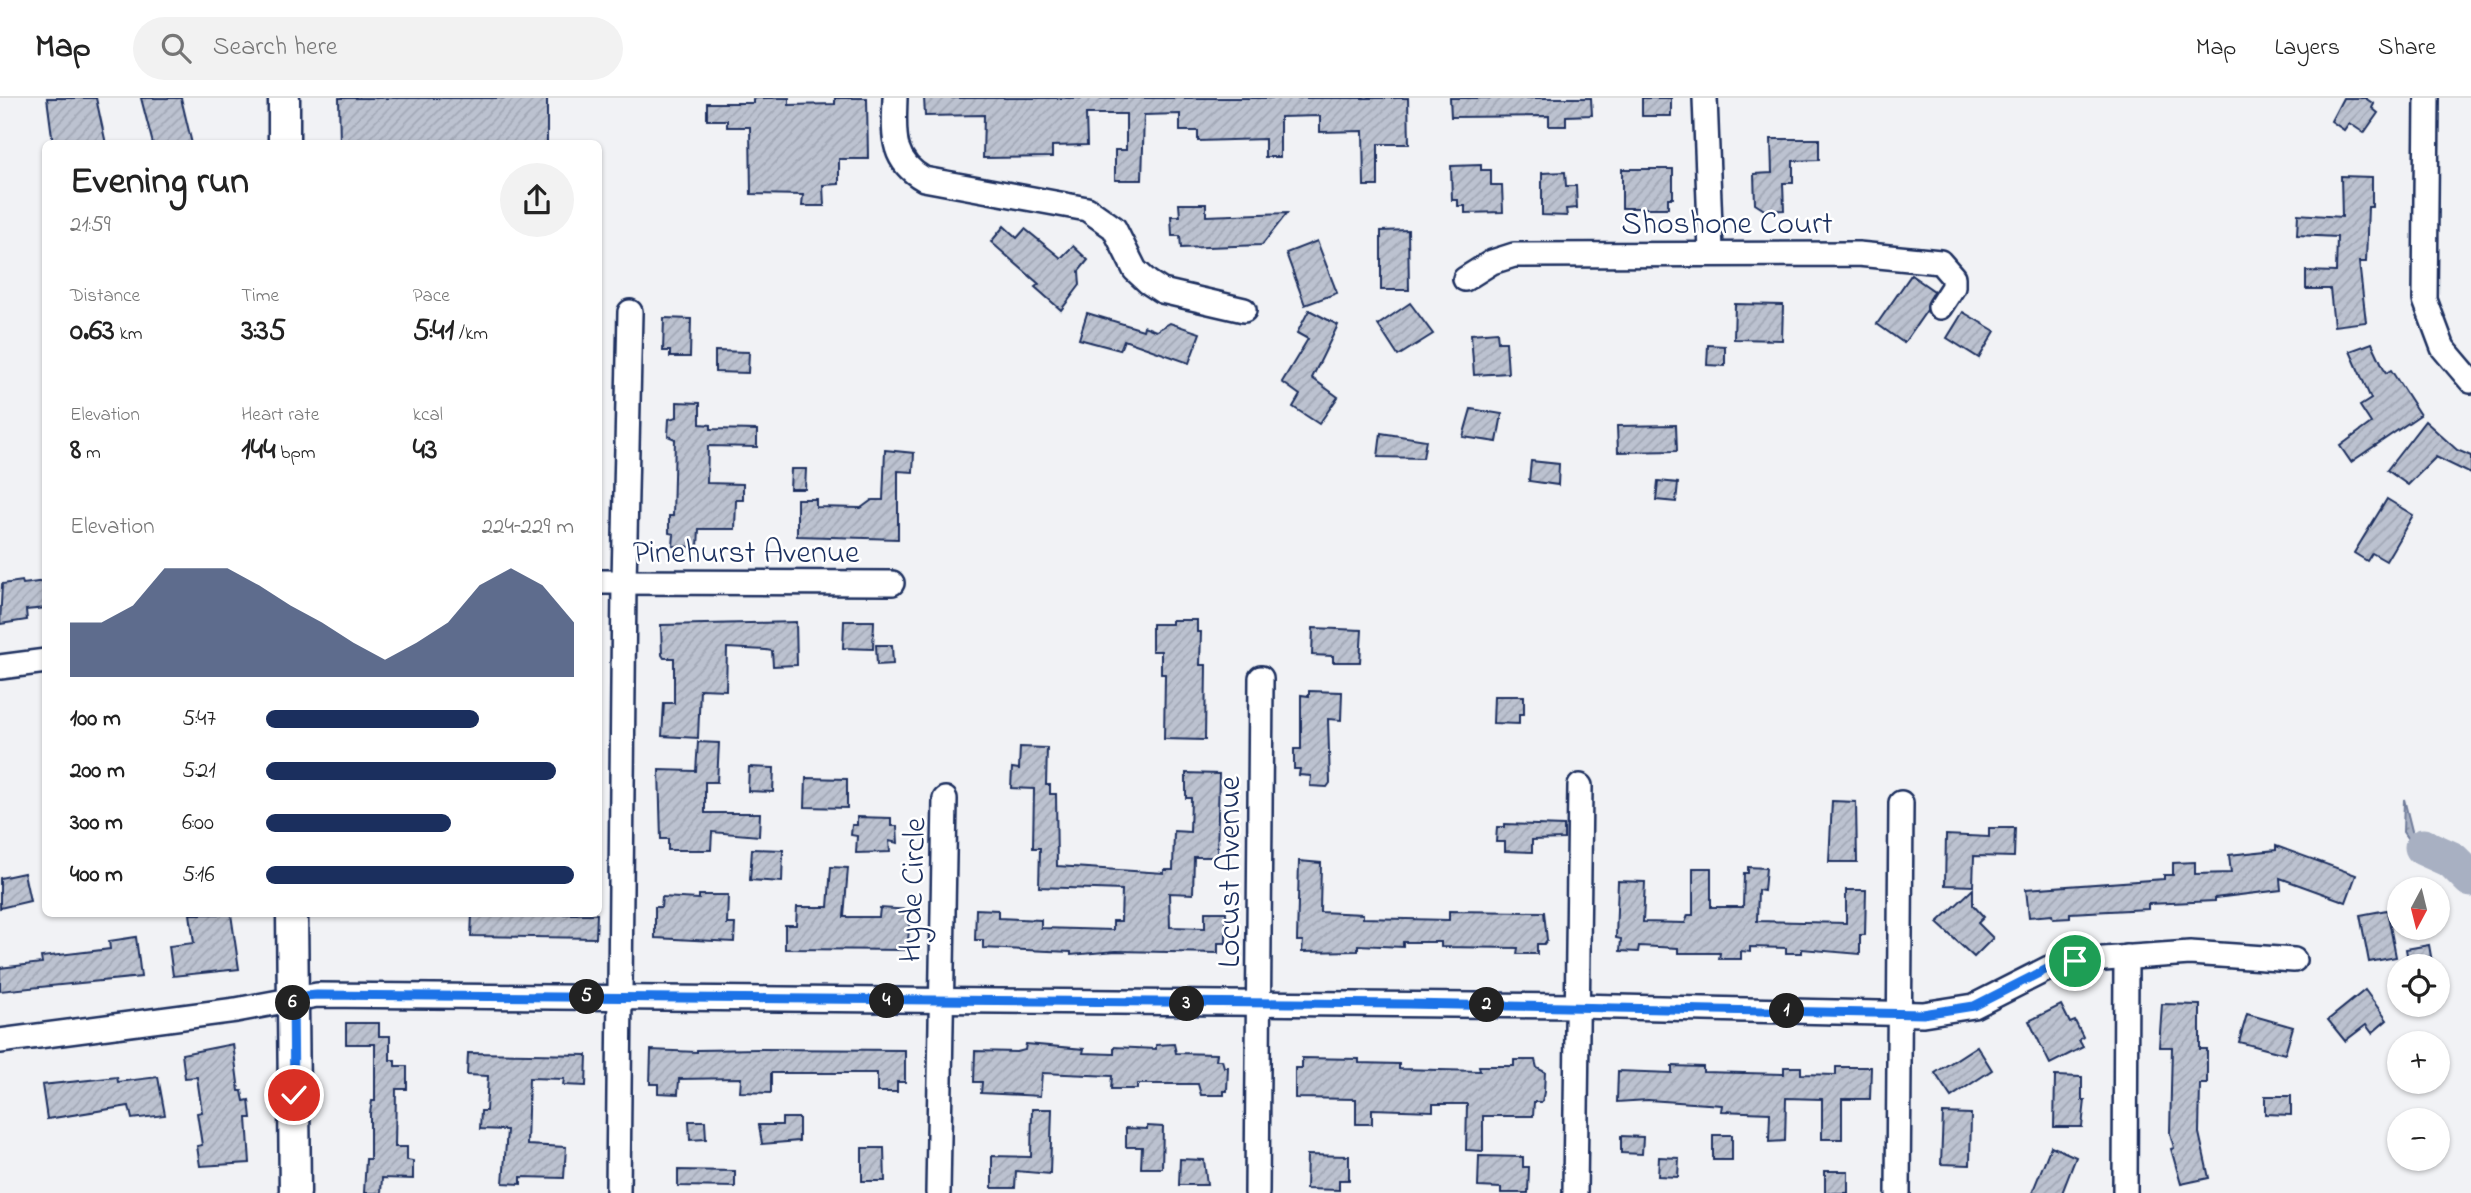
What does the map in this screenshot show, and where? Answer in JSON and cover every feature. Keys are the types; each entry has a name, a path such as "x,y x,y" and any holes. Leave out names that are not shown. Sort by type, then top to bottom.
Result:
{"main road":[{"path":"284,98 284,140"},
{"path":"292,917 295,1193"}],"street":[{"path":"895,98 896,151 911,172 924,179 1087,209 1114,228 1135,270 1148,282 1163,291 1244,310"},
{"path":"1705,98 1711,252"},
{"path":"2427,98 2425,300 2442,348 2471,381"},
{"name":"Shoshone Court","path":"1465,279 1492,262 1514,255 1711,252 1858,254 1940,262 1953,277 1953,287 1940,307"},
{"path":"618,1193 624,582 630,312"},
{"name":"Pinehurst Avenue","path":"602,582 892,583"},
{"path":"0,667 42,662"},
{"name":"Locust Avenue","path":"1257,1193 1261,678"},
{"path":"1575,1193 1580,786"},
{"name":"Hyde Circle","path":"937,1193 945,799"},
{"path":"1898,1193 1901,803"},
{"path":"0,1041 236,1010 293,997 619,997 1577,1006 1899,1014 1946,1012 1974,1006 2049,968 2075,961 2190,953 2294,960"},
{"path":"2125,1193 2126,957"}],"water":[{"path":"2404,799 2412,831 2417,839 2471,877 2471,892 2412,845 2403,832"}],"building":[{"path":"47,98 96,98 105,140 52,140"},
{"path":"141,98 181,98 191,140 152,140"},
{"path":"339,98 547,98 547,140 340,140"},
{"path":"789,98 789,105 835,104 835,98 867,98 868,159 839,159 839,184 823,185 824,206 802,206 803,195 751,194 750,127 727,127 727,120 707,120 707,103 753,103 753,99"},
{"path":"924,98 1408,98 1409,144 1378,144 1378,186 1364,186 1363,131 1320,132 1320,116 1280,117 1280,157 1265,157 1265,139 1198,141 1198,131 1180,131 1180,114 1144,115 1142,180 1115,180 1115,150 1126,150 1126,114 1086,114 1087,145 1052,146 1052,157 983,158 984,115 925,116"},
{"path":"1450,98 1591,98 1592,115 1566,116 1566,126 1549,126 1549,116 1451,117"},
{"path":"1642,98 1671,98 1671,116 1642,116"},
{"path":"2343,98 2365,98 2374,104 2372,108 2378,113 2364,133 2349,123 2344,130 2331,121"},
{"path":"1771,139 1819,139 1819,160 1793,161 1793,183 1783,183 1784,210 1766,211 1755,204 1754,174 1772,173"},
{"path":"1481,165 1481,170 1491,170 1491,185 1502,185 1503,212 1465,213 1465,206 1458,206 1458,200 1452,200 1451,166"},
{"path":"1622,169 1673,169 1673,198 1668,198 1668,208 1622,208"},
{"path":"1565,172 1566,186 1576,186 1577,208 1566,209 1567,216 1542,215 1542,173"},
{"path":"2341,176 2372,177 2372,207 2368,207 2366,262 2359,262 2366,322 2334,326 2330,289 2306,289 2306,271 2336,272 2337,237 2297,235 2298,214 2342,217"},
{"path":"1179,204 1206,204 1206,216 1287,213 1262,245 1181,248 1180,236 1172,236 1171,216 1180,216"},
{"path":"1004,226 1017,238 1025,229 1061,258 1073,246 1088,260 1079,271 1080,285 1061,310 1035,287 1039,284 991,242"},
{"path":"1408,230 1409,290 1381,290 1381,231"},
{"path":"1317,241 1337,293 1305,305 1286,253"},
{"path":"1911,275 1934,291 1927,310 1904,343 1877,324"},
{"path":"1410,303 1433,334 1398,356 1378,325"},
{"path":"1735,304 1783,305 1782,340 1734,339"},
{"path":"1309,310 1338,325 1312,378 1338,397 1319,424 1293,407 1300,395 1282,382 1308,339 1297,333"},
{"path":"1963,312 1995,331 1979,358 1947,338"},
{"path":"1087,313 1143,330 1144,326 1156,331 1170,323 1200,333 1189,363 1124,340 1120,350 1079,339"},
{"path":"664,318 691,319 690,357 670,357 670,351 663,351"},
{"path":"1497,332 1498,342 1506,342 1508,373 1474,375 1471,334"},
{"path":"2372,343 2386,373 2391,370 2420,415 2351,462 2340,446 2371,423 2360,406 2371,399 2350,351"},
{"path":"1708,345 1725,346 1725,366 1707,365"},
{"path":"715,351 749,352 748,373 715,372"},
{"path":"677,402 700,403 700,424 711,425 711,429 757,430 757,447 708,446 707,483 743,484 743,500 736,500 735,529 699,529 698,547 673,546 674,534 669,533 669,516 673,516 675,439 668,436 669,419 677,417"},
{"path":"1471,409 1502,414 1497,442 1463,437"},
{"path":"2425,421 2457,450 2471,456 2471,474 2436,457 2408,485 2387,470"},
{"path":"1676,425 1677,451 1618,452 1617,426"},
{"path":"1381,433 1426,440 1423,458 1378,457"},
{"path":"885,450 914,453 913,472 898,471 898,539 797,536 797,499 816,499 816,507 861,508 872,500 883,500"},
{"path":"1531,461 1559,464 1558,485 1529,481"},
{"path":"791,469 806,469 805,489 790,489"},
{"path":"1658,481 1678,483 1676,502 1656,500"},
{"path":"2387,499 2413,515 2386,561 2372,553 2367,561 2354,553"},
{"path":"42,582 42,608 26,610 27,620 0,624 2,584"},
{"path":"1172,620 1197,620 1197,632 1201,632 1200,665 1206,665 1205,740 1164,739 1165,674 1161,674 1161,651 1152,651 1152,624 1172,624"},
{"path":"844,621 874,621 873,649 843,648"},
{"path":"796,622 797,665 773,666 772,651 727,648 726,690 700,689 698,738 662,736 664,703 674,703 674,658 664,658 662,655 661,625"},
{"path":"1313,628 1362,630 1360,662 1333,662 1333,656 1312,655"},
{"path":"876,645 892,645 893,664 877,665"},
{"path":"1309,691 1342,692 1341,720 1328,719 1330,783 1327,787 1310,786 1311,776 1299,775 1300,769 1294,769 1294,749 1301,749 1301,695 1309,696"},
{"path":"1494,696 1524,696 1524,714 1519,714 1519,724 1493,723"},
{"path":"698,742 719,743 717,782 705,782 705,813 760,813 759,836 712,832 711,850 668,850 668,839 661,839 659,770 696,771"},
{"path":"1020,747 1047,748 1046,785 1050,785 1050,794 1056,794 1057,866 1164,873 1164,870 1173,870 1174,831 1190,832 1191,798 1186,798 1186,773 1219,774 1217,857 1194,857 1193,894 1169,893 1170,927 1205,928 1205,912 1226,912 1226,943 1218,943 1218,953 1116,951 1071,955 1071,952 983,948 983,940 975,940 976,909 998,910 998,918 1041,920 1041,928 1113,930 1113,921 1121,921 1122,890 1039,887 1040,848 1033,848 1034,789 1011,788 1012,768 1019,769"},
{"path":"749,767 774,768 773,792 748,791"},
{"path":"806,778 847,779 847,808 805,807"},
{"path":"1832,801 1856,802 1857,862 1829,862"},
{"path":"857,817 891,818 891,826 897,826 898,843 889,841 890,852 856,853 857,836 851,835 852,825 857,825"},
{"path":"1505,824 1564,826 1564,839 1532,840 1532,852 1505,851 1505,842 1496,842 1497,827 1505,827"},
{"path":"1989,828 2015,828 2014,857 1974,856 1973,886 1945,885 1946,835 1989,837"},
{"path":"2276,846 2356,875 2346,902 2280,878 2281,890 2215,898 2215,901 2148,904 2148,909 2070,913 2070,918 2053,919 2052,915 2029,917 2026,889 2164,879 2164,875 2173,875 2173,863 2195,862 2195,874 2231,873 2229,855 2276,850"},
{"path":"752,849 783,850 782,882 750,880"},
{"path":"1299,861 1321,863 1320,912 1363,914 1363,918 1449,920 1449,911 1544,912 1547,940 1544,944 1537,944 1537,954 1517,954 1518,948 1441,947 1441,942 1403,942 1403,947 1358,945 1358,951 1302,952 1303,941 1297,941"},
{"path":"831,867 848,868 844,917 879,917 880,908 911,910 907,950 785,949 785,925 796,925 797,907 828,907"},
{"path":"1748,867 1766,868 1764,891 1758,890 1757,921 1846,923 1846,890 1866,890 1865,935 1860,935 1860,954 1802,949 1802,953 1786,953 1786,948 1750,947 1750,952 1741,951 1741,959 1719,959 1720,953 1678,953 1678,948 1639,946 1638,952 1620,951 1621,939 1616,938 1618,881 1645,882 1643,922 1685,923 1688,915 1693,915 1693,868 1711,868 1711,907 1743,907 1744,873 1748,873"},
{"path":"24,873 30,901 0,908 0,878"},
{"path":"1973,889 1973,905 1984,917 1978,923 1993,938 1974,957 1937,923"},
{"path":"699,895 728,895 727,924 735,924 734,942 655,938 655,907 661,907 662,897 699,899"},
{"path":"2387,910 2387,940 2393,940 2395,954 2387,954 2387,959 2369,962 2360,915"},
{"path":"190,917 231,917 239,969 173,976 169,946 194,943"},
{"path":"472,917 597,917 596,938 471,936"},
{"path":"136,937 141,977 0,991 0,968 42,963 41,957 110,949 109,941"},
{"path":"2429,945 2431,954 2407,954 2406,949"},
{"path":"2365,990 2387,1020 2372,1033 2366,1025 2345,1041 2328,1020"},
{"path":"2162,1004 2200,1005 2200,1049 2207,1049 2207,1084 2200,1084 2199,1133 2209,1178 2181,1184 2171,1149 2174,1148 2170,1133 2172,1047 2159,1047"},
{"path":"2061,1005 2070,1023 2075,1021 2083,1037 2079,1040 2083,1047 2050,1064 2029,1021"},
{"path":"2247,1014 2293,1027 2285,1054 2239,1042"},
{"path":"346,1023 379,1023 379,1036 390,1036 390,1060 395,1060 395,1066 407,1066 407,1089 396,1089 395,1147 407,1147 407,1160 413,1161 413,1179 382,1178 381,1193 364,1193 366,1159 370,1159 370,1113 372,1101 375,1101 375,1044 346,1044"},
{"path":"233,1044 239,1091 242,1091 244,1101 249,1100 251,1118 247,1118 250,1163 200,1166 197,1146 202,1145 197,1113 202,1112 197,1077 185,1078 182,1054"},
{"path":"1026,1044 1084,1049 1083,1053 1114,1054 1114,1047 1156,1049 1156,1045 1174,1044 1176,1053 1217,1054 1216,1060 1222,1060 1224,1067 1228,1067 1227,1091 1224,1091 1224,1095 1201,1095 1198,1084 1137,1084 1137,1089 1111,1089 1112,1076 1042,1073 1040,1096 981,1093 982,1082 974,1082 975,1051 1017,1052 1025,1050"},
{"path":"1977,1046 1992,1070 1951,1097 1935,1073"},
{"path":"760,1049 905,1050 905,1082 897,1082 897,1092 877,1092 877,1073 771,1073 771,1093 740,1092 741,1078 679,1079 678,1094 658,1093 658,1084 650,1084 651,1050 697,1052"},
{"path":"468,1053 587,1055 586,1086 563,1085 564,1079 529,1078 527,1145 566,1147 564,1178 521,1177 521,1184 503,1183 507,1130 480,1129 481,1111 486,1111 488,1076 467,1075"},
{"path":"1302,1058 1359,1059 1359,1063 1399,1064 1399,1069 1480,1071 1479,1066 1514,1066 1514,1060 1535,1060 1537,1068 1545,1072 1544,1092 1542,1102 1534,1102 1533,1116 1483,1116 1483,1151 1466,1150 1467,1104 1433,1104 1433,1111 1372,1109 1372,1124 1356,1124 1356,1099 1295,1098 1295,1068 1302,1068"},
{"path":"1672,1066 1703,1067 1703,1072 1784,1074 1784,1067 1801,1067 1801,1074 1836,1075 1836,1067 1871,1067 1870,1099 1842,1099 1842,1139 1822,1139 1822,1099 1786,1098 1785,1141 1769,1142 1770,1113 1721,1111 1722,1105 1648,1100 1617,1102 1618,1071 1672,1073"},
{"path":"2055,1076 2082,1077 2082,1100 2085,1100 2082,1127 2054,1127"},
{"path":"117,1077 118,1082 158,1077 165,1115 132,1119 129,1106 47,1119 42,1085"},
{"path":"2265,1096 2291,1096 2291,1115 2265,1114"},
{"path":"1032,1109 1052,1109 1050,1174 1016,1171 1015,1188 992,1188 992,1156 1031,1157"},
{"path":"1943,1113 1971,1114 1970,1165 1941,1164"},
{"path":"782,1118 799,1118 799,1141 762,1144 759,1125 782,1125"},
{"path":"689,1121 705,1121 706,1139 690,1140"},
{"path":"1147,1126 1163,1127 1162,1168 1141,1168 1142,1147 1126,1147 1126,1128 1147,1129"},
{"path":"1713,1135 1732,1135 1732,1160 1713,1160"},
{"path":"1621,1136 1643,1137 1642,1154 1621,1153"},
{"path":"2051,1146 2076,1157 2062,1193 2032,1193"},
{"path":"862,1148 884,1148 885,1181 862,1181"},
{"path":"1307,1155 1349,1156 1349,1180 1339,1180 1339,1190 1306,1189"},
{"path":"1479,1156 1523,1157 1523,1167 1529,1167 1528,1193 1501,1193 1501,1188 1478,1187"},
{"path":"1659,1157 1679,1158 1678,1177 1658,1176"},
{"path":"1180,1159 1204,1160 1207,1185 1179,1185"},
{"path":"678,1170 735,1171 735,1187 678,1186"},
{"path":"1825,1171 1848,1171 1848,1193 1825,1193"}],"waterway":[{"path":"2423,847 2452,860 2471,879"}],"route":[{"path":"294,1095 293,997 317,995 1408,1004 1923,1014 1974,1006 2001,995 2024,979 2075,961"}]}
